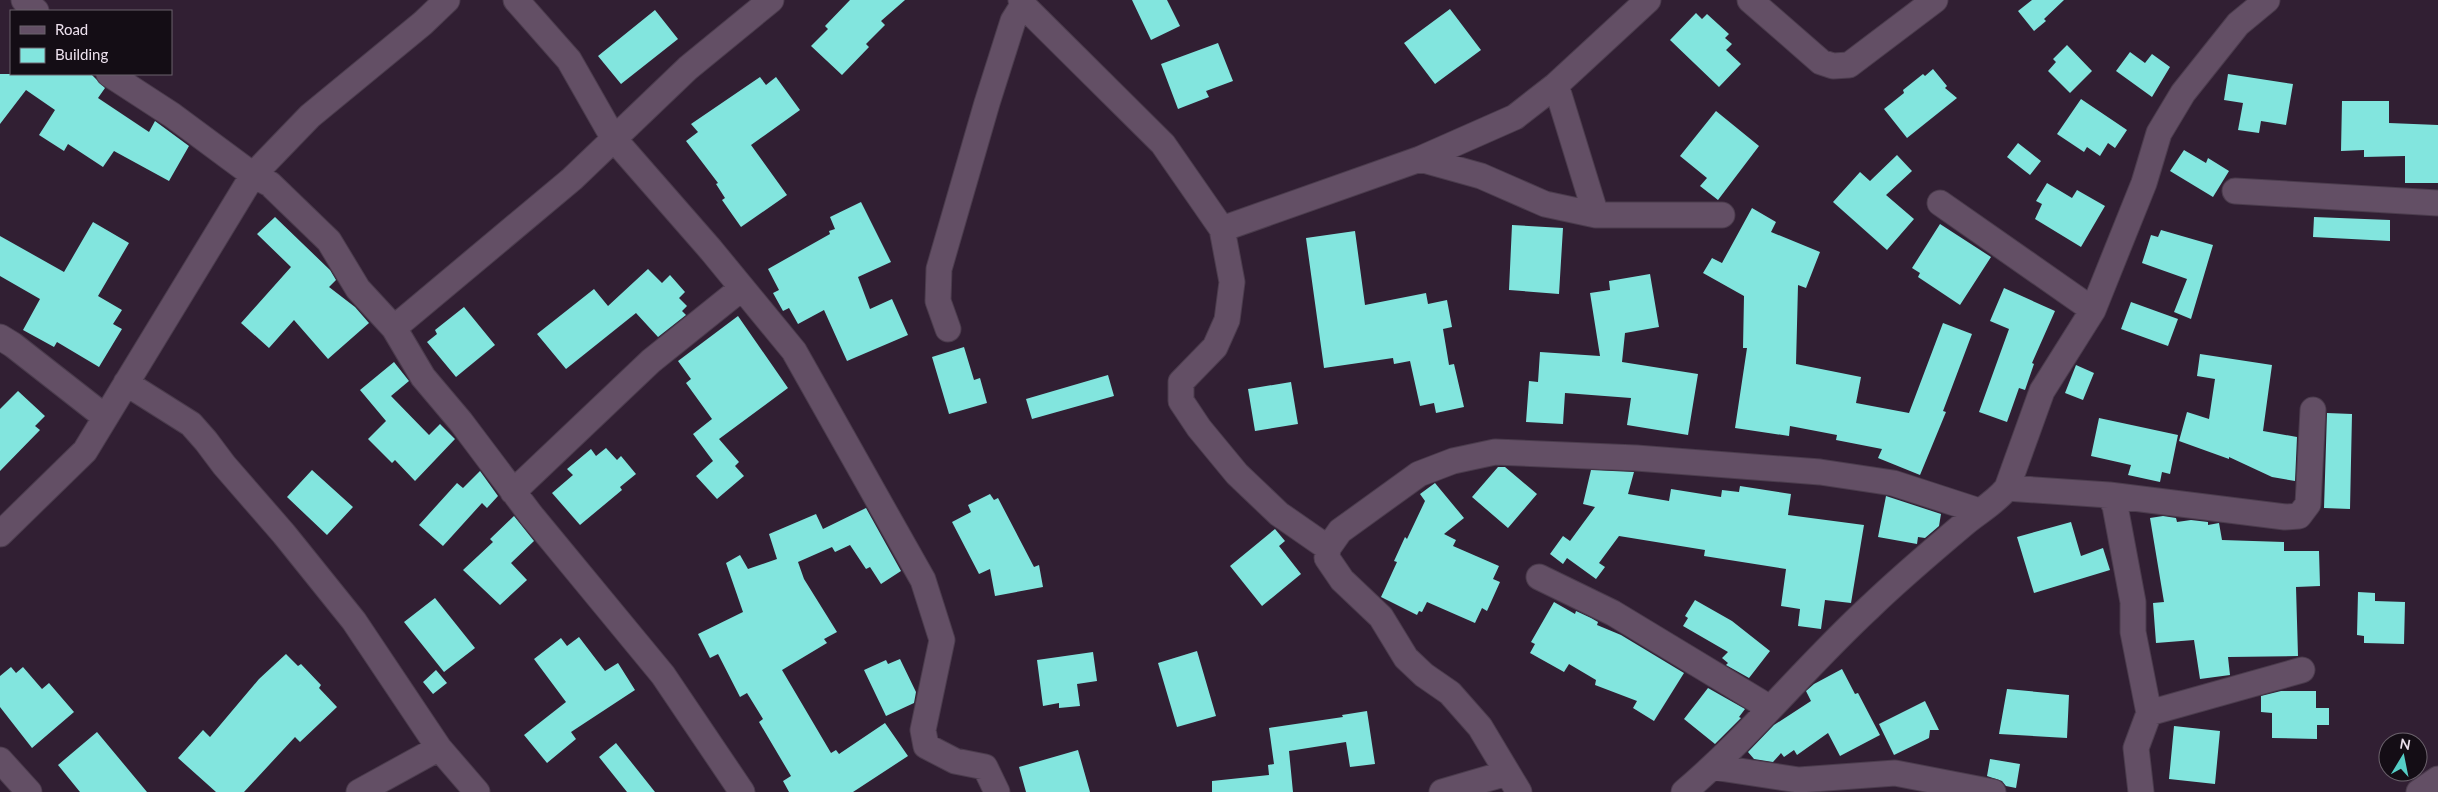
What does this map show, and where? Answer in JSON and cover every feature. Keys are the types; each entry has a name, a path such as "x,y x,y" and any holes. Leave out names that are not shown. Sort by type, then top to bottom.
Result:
{"street":[{"path":"24,0 35,10"},
{"path":"0,534 85,451 253,175 310,116 423,23 447,0"},
{"path":"516,0 570,60 614,139 794,351 923,580 942,640 923,730 926,746 955,761 985,767 997,792"},
{"path":"394,328 572,179 688,68 771,0"},
{"path":"1222,229 1420,159 1515,117 1556,85 1648,0"},
{"path":"1750,0 1820,62 1833,66 1849,65 1935,0"},
{"path":"1684,792 1713,767 1836,638 1909,571 1979,511 1998,500 2007,488 2042,391 2092,310 2144,183 2159,133 2183,93 2238,24 2267,0"},
{"path":"948,329 938,301 939,269 987,103 1013,21 1022,3 1163,144 1222,229 1232,282 1227,320 1215,347 1181,382 1181,401 1199,428 1237,474 1279,514 1328,548"},
{"path":"111,75 172,115 253,175 270,184 329,241 358,289 394,328 423,377 461,422 513,492 664,675 742,792"},
{"path":"1556,85 1596,215"},
{"path":"1420,159 1481,176 1545,204 1596,215 1722,215"},
{"path":"2234,191 2438,203"},
{"path":"1940,203 2092,310"},
{"path":"513,492 651,361 742,288"},
{"path":"0,337 106,417"},
{"path":"126,383 191,424 206,441 354,621 439,748 477,792"},
{"path":"2007,488 2109,495 2285,517 2299,516 2308,504 2313,410"},
{"path":"1442,792 1513,782 1480,727 1450,693 1424,676 1406,658 1381,617 1342,580 1327,558 1328,548 1340,531 1419,474 1453,461 1495,452 1581,454 1820,472 1893,483 1979,511"},
{"path":"2109,495 2115,506 2133,602 2133,632 2149,713 2136,748 2141,792"},
{"path":"1539,577 1613,614 1770,708"},
{"path":"2149,713 2302,670"},
{"path":"359,792 439,748"},
{"path":"0,760 29,792"},
{"path":"1713,767 1799,780 1895,773 1993,792"},
{"path":"2419,792 2438,779"}],"building":[{"path":"850,0 905,0 881,21 885,25 866,44 869,47 842,75 811,46 828,29 825,26"},
{"path":"1132,0 1167,0 1180,26 1151,40"},
{"path":"2032,0 2064,0 2044,19 2046,21 2034,31 2018,11"},
{"path":"1450,9 1481,50 1435,84 1404,43"},
{"path":"655,10 678,39 621,84 598,56"},
{"path":"1696,13 1702,19 1707,14 1729,34 1725,38 1732,44 1726,50 1741,64 1719,87 1670,40"},
{"path":"1218,43 1233,81 1206,91 1209,97 1178,109 1161,64"},
{"path":"2067,45 2092,71 2070,93 2048,71 2056,62 2053,59"},
{"path":"2130,52 2145,63 2152,54 2170,67 2152,97 2116,71"},
{"path":"1933,69 1947,86 1945,88 1957,98 1907,138 1884,109 1904,93 1903,90 1923,74 1925,76"},
{"path":"0,74 92,75 105,88 98,98 149,132 155,121 189,146 169,181 114,151 103,167 68,144 64,151 39,135 55,110 26,90 0,124"},
{"path":"2228,74 2293,84 2286,125 2261,121 2259,133 2238,130 2243,103 2224,100"},
{"path":"760,77 766,85 776,77 800,110 751,145 787,195 741,227 722,200 725,198 716,184 718,183 686,141 698,132 691,124"},
{"path":"2081,99 2127,130 2115,148 2108,143 2100,156 2087,147 2084,152 2057,134"},
{"path":"2342,101 2389,101 2389,123 2438,125 2438,183 2405,183 2405,156 2364,157 2364,150 2341,151"},
{"path":"1716,111 1759,146 1718,200 1700,186 1707,178 1680,156"},
{"path":"2018,143 2041,161 2030,175 2007,157"},
{"path":"2184,150 2206,163 2208,158 2229,171 2213,197 2170,171"},
{"path":"1897,155 1912,171 1886,195 1914,219 1887,250 1833,202 1860,172 1870,181"},
{"path":"2047,183 2072,198 2077,190 2105,206 2081,247 2035,219 2042,204 2036,201"},
{"path":"861,202 891,262 858,277 870,309 892,299 908,335 847,361 824,310 798,324 789,308 783,311 773,293 779,290 768,269 830,234 829,231 835,229 830,217"},
{"path":"1752,208 1776,222 1771,232 1820,252 1806,288 1798,285 1796,364 1861,377 1856,403 1909,413 1943,323 1972,334 1943,411 1946,412 1920,475 1878,458 1882,449 1836,440 1837,435 1790,426 1789,436 1735,428 1747,348 1743,348 1744,296 1703,273 1712,258 1722,263"},
{"path":"275,217 330,270 336,280 329,287 355,307 369,323 328,359 294,320 269,348 241,323 291,267 257,234"},
{"path":"2314,217 2390,220 2390,241 2313,237"},
{"path":"93,222 129,243 98,296 122,310 113,324 122,329 99,367 57,342 54,347 23,330 40,299 0,276 0,236 64,272"},
{"path":"1940,224 1991,257 1960,305 1918,277 1920,273 1912,268"},
{"path":"1512,225 1563,228 1559,294 1509,290"},
{"path":"2161,230 2213,245 2191,319 2174,312 2187,279 2142,263 2151,235 2158,237"},
{"path":"1355,231 1365,305 1426,293 1428,304 1447,300 1452,327 1443,329 1449,365 1454,364 1464,407 1436,413 1434,403 1420,406 1410,361 1394,364 1393,358 1324,368 1306,238"},
{"path":"648,269 662,283 670,275 685,292 679,298 687,306 682,311 686,315 658,337 636,313 566,369 537,334 594,289 608,306"},
{"path":"1650,274 1659,327 1625,333 1622,362 1698,374 1688,435 1627,425 1631,398 1565,393 1563,424 1526,422 1529,381 1538,382 1540,352 1600,356 1590,293 1610,290 1609,281"},
{"path":"2004,288 2055,311 2032,363 2034,364 2025,390 2019,388 2007,422 1979,412 2009,329 1990,321"},
{"path":"2131,302 2178,319 2168,346 2121,329"},
{"path":"464,307 495,345 456,377 427,342 437,334 435,330"},
{"path":"738,316 788,388 719,439 739,462 735,466 744,476 717,499 696,476 713,461 693,434 712,419 686,383 691,379 678,361"},
{"path":"964,347 974,380 980,378 987,403 949,414 932,357"},
{"path":"2200,354 2272,365 2263,431 2297,437 2295,481 2272,477 2229,457 2229,459 2179,441 2187,412 2209,419 2215,379 2197,376"},
{"path":"394,362 409,381 391,396 429,435 440,424 455,439 415,481 395,460 392,463 368,439 386,421 360,390"},
{"path":"2076,365 2094,373 2083,400 2065,393"},
{"path":"1108,375 1114,396 1032,419 1026,399"},
{"path":"1291,382 1298,424 1255,431 1248,389"},
{"path":"18,391 45,416 35,426 40,430 0,471 0,409"},
{"path":"2327,413 2352,414 2350,509 2324,508"},
{"path":"2099,418 2178,435 2170,474 2162,472 2160,482 2128,475 2131,465 2091,456"},
{"path":"606,448 617,460 621,456 636,474 620,487 622,490 580,525 552,493 573,475 567,469 591,449 596,456"},
{"path":"1498,467 1505,467 1537,494 1508,528 1472,497"},
{"path":"312,470 353,507 327,535 287,497"},
{"path":"1591,470 1634,472 1628,494 1669,501 1671,489 1721,497 1722,490 1739,492 1740,486 1791,494 1788,515 1864,525 1851,603 1825,600 1821,629 1798,626 1800,609 1781,606 1786,569 1704,556 1705,550 1619,536 1599,563 1605,567 1596,579 1567,558 1563,564 1550,554 1563,536 1570,541 1595,507 1583,504"},
{"path":"480,471 498,496 487,508 482,503 443,546 419,525 457,483 463,488"},
{"path":"1435,483 1464,518 1444,534 1456,540 1453,546 1499,566 1493,579 1500,582 1487,611 1482,608 1475,623 1427,602 1422,612 1419,611 1417,615 1381,597 1397,562 1394,561 1405,537 1407,539 1425,501 1420,494"},
{"path":"990,494 994,500 998,498 1034,567 1039,565 1043,587 995,596 990,569 979,574 952,522 971,512 968,505"},
{"path":"1886,496 1941,514 1939,526 1925,538 1918,537 1917,544 1878,537"},
{"path":"866,508 901,571 881,584 870,567 866,569 850,545 835,552 832,547 798,562 804,579 837,632 824,639 827,643 782,670 831,753 836,750 839,754 885,723 908,756 853,792 789,792 783,781 791,776 759,722 763,719 747,693 740,697 718,654 710,658 698,634 743,612 726,563 740,555 748,569 777,559 769,534 816,514 823,529"},
{"path":"514,516 534,541 511,563 527,580 500,605 463,570 493,542 490,539"},
{"path":"2163,516 2176,518 2177,522 2191,520 2208,522 2208,525 2219,523 2222,540 2284,542 2284,551 2319,551 2320,586 2296,587 2298,656 2228,657 2230,675 2200,679 2194,640 2156,643 2153,603 2164,602 2150,518"},
{"path":"2071,522 2081,556 2103,548 2110,570 2034,593 2017,537"},
{"path":"1275,529 1285,541 1279,546 1301,574 1262,606 1230,566"},
{"path":"2358,592 2375,593 2375,601 2405,602 2404,644 2364,643 2364,636 2357,635"},
{"path":"435,598 475,648 444,672 404,622"},
{"path":"1695,600 1732,621 1770,651 1749,678 1726,665 1728,663 1722,658 1728,652 1683,626 1688,618 1685,616"},
{"path":"1554,602 1575,614 1576,611 1591,618 1598,622 1597,625 1621,635 1684,673 1654,721 1633,708 1637,701 1595,685 1596,680 1569,664 1564,672 1530,653 1535,644 1531,642"},
{"path":"579,637 605,671 618,663 635,690 571,732 576,739 547,763 524,735 566,702 534,659 561,638 567,646"},
{"path":"1197,651 1216,716 1177,727 1158,663"},
{"path":"1093,652 1097,681 1077,684 1080,706 1059,708 1059,703 1043,706 1037,660"},
{"path":"286,654 298,666 301,664 321,685 319,688 337,707 300,742 295,737 244,792 216,792 178,758 203,730 210,737 259,679"},
{"path":"900,659 916,692 914,703 886,716 864,670 886,660 888,664"},
{"path":"11,667 16,673 23,667 42,689 49,683 74,712 32,748 0,707 0,676"},
{"path":"1842,669 1855,694 1858,693 1880,735 1840,756 1828,733 1797,755 1794,750 1784,757 1781,753 1773,762 1754,759 1748,752 1774,725 1811,701 1806,691 1814,684"},
{"path":"436,670 447,683 433,694 423,682"},
{"path":"1708,688 1745,709 1739,717 1741,718 1715,744 1684,719"},
{"path":"2007,689 2069,695 2067,738 1999,734"},
{"path":"2281,691 2316,691 2316,708 2329,708 2329,725 2317,725 2317,739 2272,738 2272,713 2261,712 2261,696"},
{"path":"1925,701 1939,730 1930,730 1929,738 1894,755 1879,724"},
{"path":"1367,711 1375,764 1350,767 1346,742 1289,751 1293,792 1212,792 1212,781 1269,775 1268,765 1274,764 1269,728 1343,717 1342,715"},
{"path":"2174,726 2220,731 2215,784 2169,779"},
{"path":"97,732 147,792 80,792 58,765"},
{"path":"616,743 655,792 627,792 599,757"},
{"path":"1078,750 1090,792 1026,792 1019,767"},
{"path":"1990,759 2020,764 2016,788 2006,786 2002,781 1987,776"}]}
